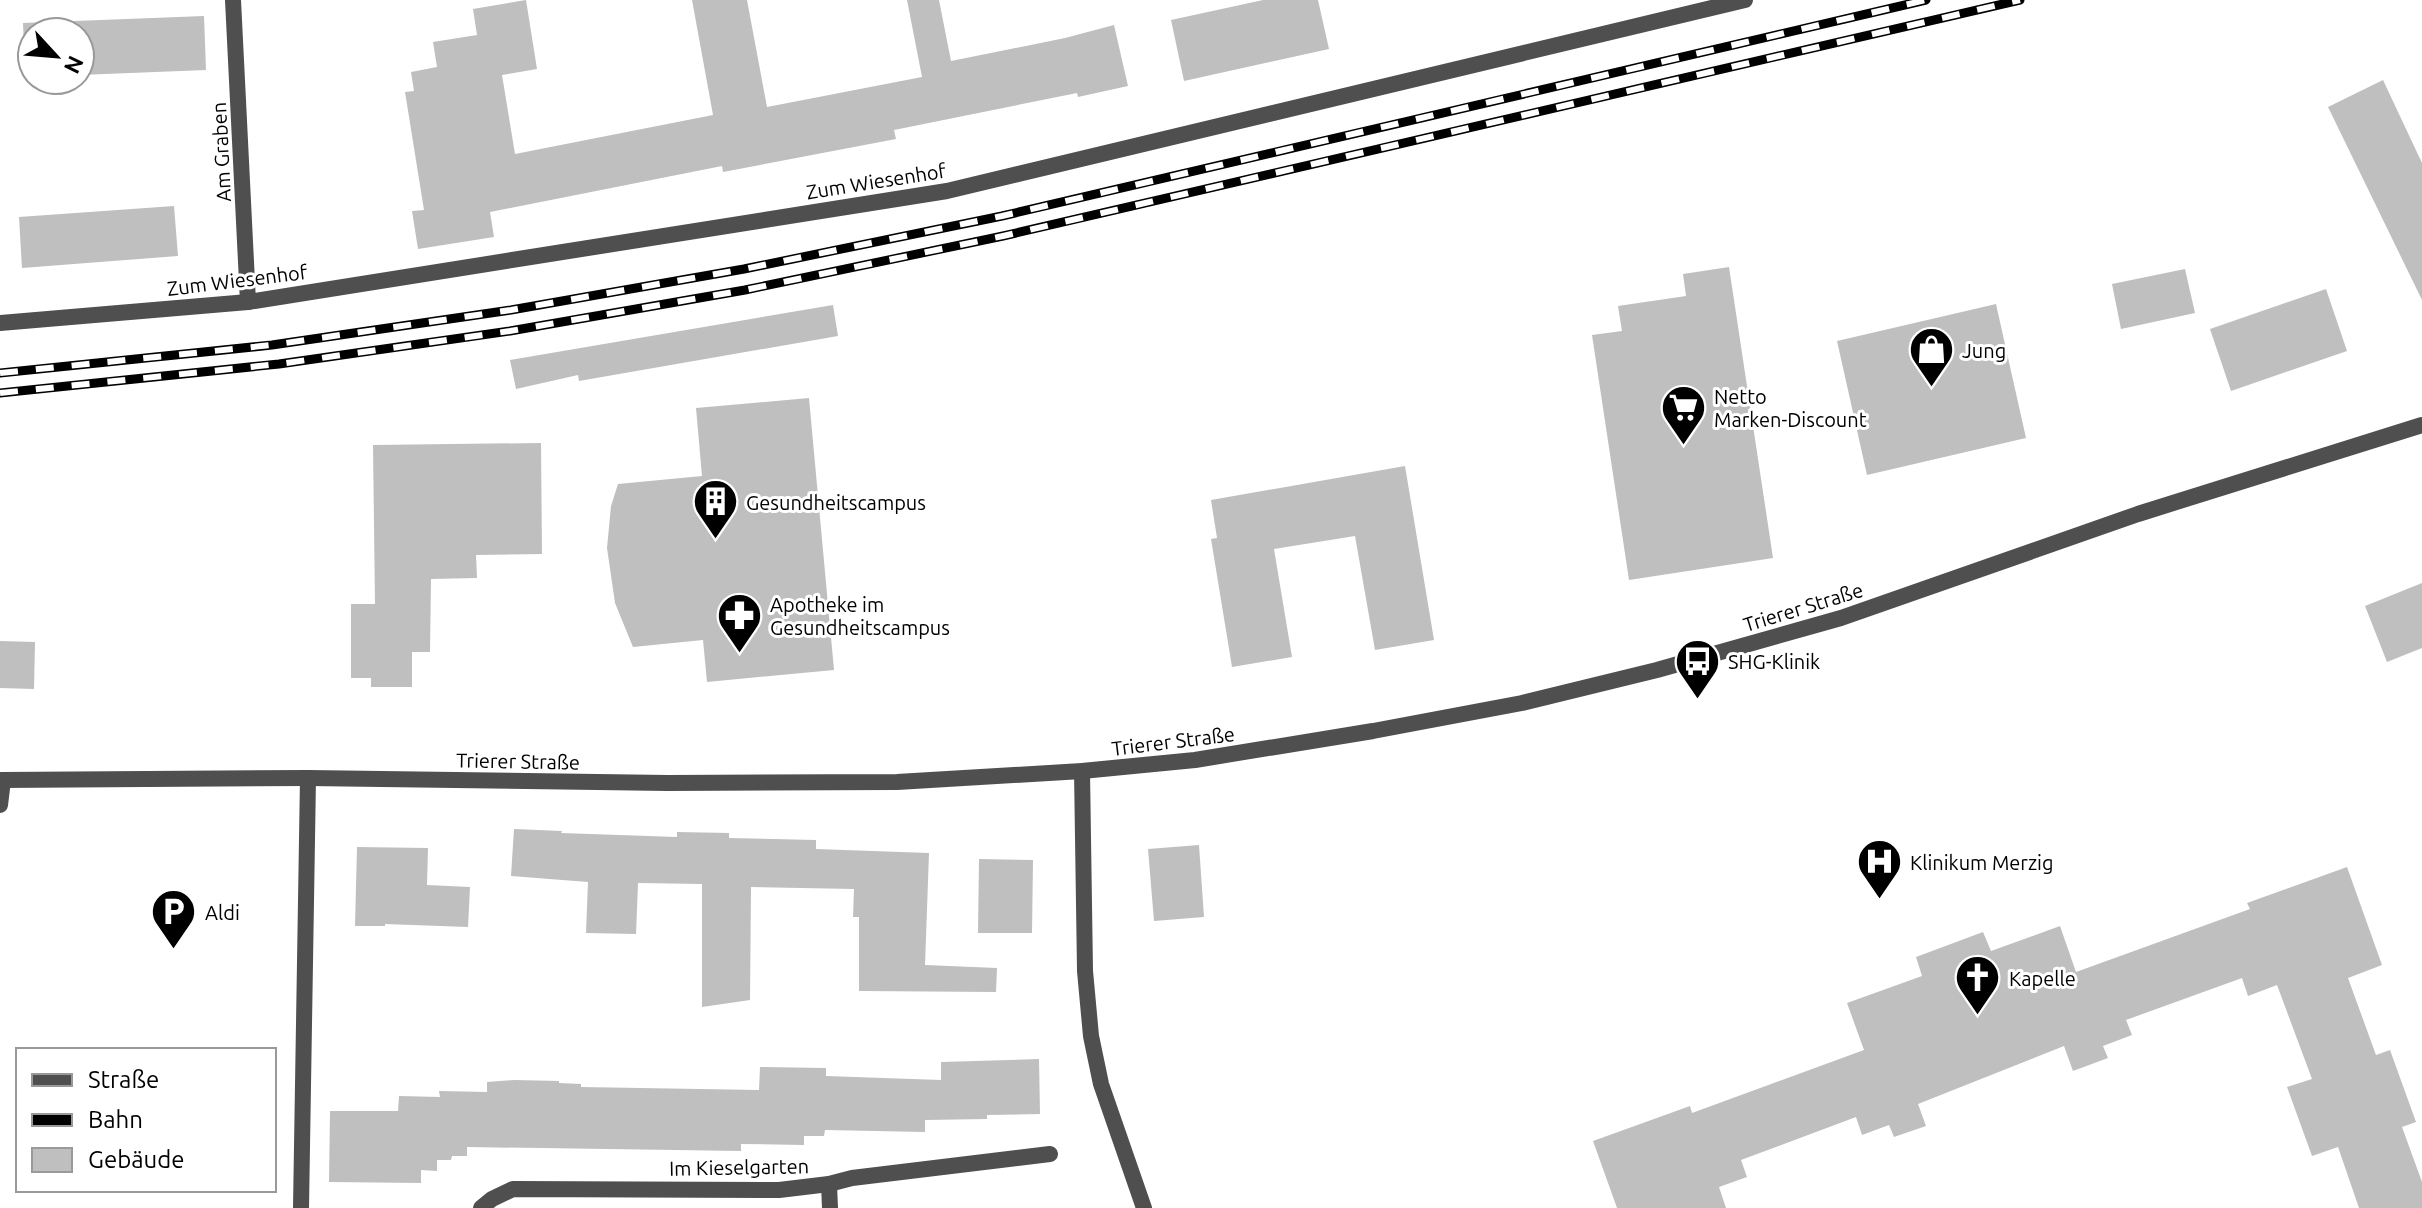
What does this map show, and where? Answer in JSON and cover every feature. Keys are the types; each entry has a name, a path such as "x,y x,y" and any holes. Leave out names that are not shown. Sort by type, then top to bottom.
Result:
{"street":[{"name":"Am Graben","path":"233,0 248,302"},
{"name":"Zum Wiesenhof","path":"0,323 248,302 947,191 1745,0"},
{"name":"Trierer Straße","path":"2,780 308,778 668,783 881,782 1082,771 1195,760 1522,703 1657,670 1841,618 2138,514 2422,425"},
{"path":"1082,771 1085,971 1091,1036 1101,1084 1144,1208"},
{"path":"301,1208 308,778"},
{"path":"0,805 2,780"},
{"name":"Im Kieselgarten","path":"481,1208 513,1189 779,1190 1050,1154"},
{"path":"829,1184 830,1208"}],"building":[{"path":"526,0 537,69 502,75 515,154 713,115 692,0 747,0 767,107 922,77 907,0 939,0 951,61 1114,25 1128,86 1078,97 1077,93 894,130 896,139 723,172 722,166 490,212 494,237 418,249 412,211 424,210 405,92 414,91 411,72 437,67 433,42 477,35 473,9"},
{"path":"1263,0 1318,0 1329,49 1184,81 1171,20"},
{"path":"204,16 206,70 96,74 96,20"},
{"path":"2383,80 2422,163 2422,300 2328,107"},
{"path":"174,206 178,256 22,268 19,217"},
{"name":"Netto Marken-Discount","path":"1729,267 1773,558 1629,580 1592,335 1622,331 1618,306 1686,296 1683,274"},
{"path":"2185,269 2195,313 2121,329 2112,284"},
{"path":"2326,289 2347,351 2231,391 2210,329"},
{"name":"Jung","path":"1996,304 2026,438 1867,475 1837,341"},
{"path":"833,305 838,336 579,381 578,375 516,389 510,360"},
{"name":"Gesundheitscampus","path":"809,398 834,670 707,682 703,640 633,647 615,603 607,548 611,506 618,484 702,476 696,408"},
{"path":"541,443 542,554 476,555 477,578 431,579 430,652 412,652 412,687 371,687 371,678 351,678 351,604 375,604 373,445"},
{"path":"1405,466 1434,640 1375,650 1355,536 1274,549 1292,657 1232,667 1211,539 1217,538 1211,500"},
{"path":"2422,583 2422,648 2387,662 2365,606"},
{"path":"0,641 35,642 34,689 0,688"},
{"path":"514,829 677,837 677,832 729,833 729,838 816,840 816,849 929,853 925,965 997,968 996,992 859,991 859,917 853,917 854,889 751,887 750,1000 702,1007 702,884 638,883 636,934 586,933 588,882 511,876"},
{"path":"1199,845 1204,917 1154,921 1148,849"},
{"path":"357,847 428,848 427,885 470,887 468,927 355,926"},
{"path":"979,859 1033,860 1032,933 978,933"},
{"path":"2347,867 2382,965 2348,978 2376,1055 2390,1050 2416,1122 2402,1127 2422,1182 2422,1208 2359,1208 2338,1147 2312,1156 2287,1087 2312,1079 2277,985 2248,996 2242,978 2126,1020 2132,1035 2103,1046 2108,1058 2073,1071 2064,1046 1918,1104 1926,1126 1894,1137 1889,1125 1862,1135 1856,1117 1741,1160 1747,1177 1719,1187 1726,1208 1617,1208 1593,1141 1690,1106 1692,1113 1864,1050 1847,1003 1922,976 1916,957 1983,932 1991,951 2060,926 2076,972 2250,909 2247,903"},
{"path":"1039,1059 1040,1114 925,1120 925,1132 825,1130 824,1136 804,1136 804,1145 741,1144 741,1151 467,1147 467,1156 437,1160 437,1171 421,1170 421,1183 329,1182 330,1111 398,1111 399,1096 440,1097 439,1091 487,1092 487,1082 514,1080 559,1081 581,1084 581,1087 759,1090 760,1067 826,1068 826,1076 941,1080 941,1062"}],"railway":[{"path":"0,373 272,345 511,310 744,269 1002,216 1926,0"},
{"path":"0,393 279,364 510,331 745,290 1003,236 2020,0"}],"place":[{"name":"Jung","path":"1931,389"},
{"name":"Netto Marken-Discount","path":"1683,447"},
{"name":"Gesundheitscampus","path":"715,541"},
{"name":"Apotheke im Gesundheitscampus","path":"739,654"},
{"name":"SHG-Klinik","path":"1697,700"},
{"name":"Klinikum Merzig","path":"1879,901"},
{"name":"Aldi","path":"174,951"},
{"name":"Kapelle","path":"1978,1017"}]}
